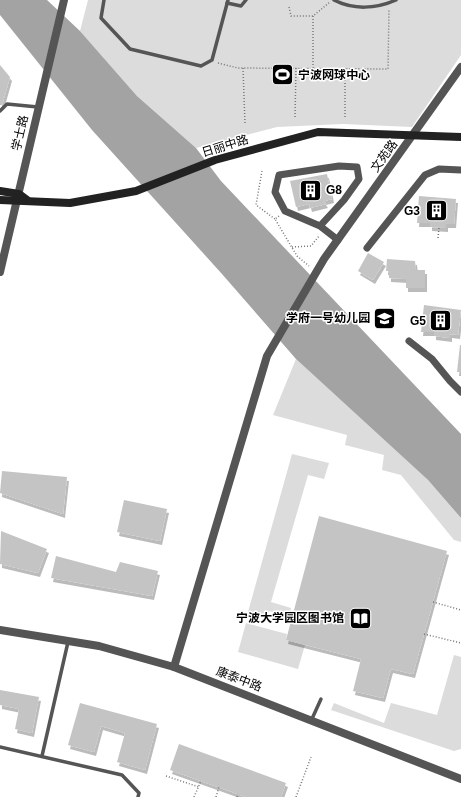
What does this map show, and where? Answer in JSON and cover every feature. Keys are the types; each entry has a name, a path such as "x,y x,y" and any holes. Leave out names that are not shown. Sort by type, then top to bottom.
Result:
{"main road":[{"name":"日丽中路","path":"0,200 18,198 50,203 70,203 136,190 216,160 318,132 414,134 461,137"},
{"path":"0,191 18,198"}],"street":[{"name":"学士路","path":"0,272 63,2"},
{"name":"文苑路","path":"174,667 268,356 324,259 461,67"},
{"path":"322,228 358,179 357,167 339,166 279,175 275,192 284,211 322,228 338,240"},
{"path":"367,248 425,175 439,169 461,170"},
{"path":"409,341 432,358 450,381 461,392"},
{"name":"康泰中路","path":"0,630 99,646 174,667 461,779"}],"lane":[{"path":"104,0 101,18 130,49 201,66 212,60 227,2 241,6 246,0"},
{"path":"333,0 360,8 383,6 396,0"},
{"path":"0,111 7,104 38,107"},
{"path":"42,756 68,641"},
{"path":"311,721 321,698"},
{"path":"0,747 122,775 139,794 138,797"}],"path":[{"path":"289,7 291,16 313,16 333,0"},
{"path":"212,60 225,66 243,68 388,69 389,3"},
{"path":"313,16 313,68"},
{"path":"243,68 244,124"},
{"path":"295,118 296,68"},
{"path":"345,68 345,116"},
{"path":"262,171 256,205 276,219 297,256 309,266"},
{"path":"276,219 284,211"},
{"path":"291,247 311,246 322,228"},
{"path":"438,238 439,228"},
{"path":"433,602 461,610"},
{"path":"424,634 461,643"},
{"path":"296,797 311,757"},
{"path":"166,776 199,787"},
{"path":"194,797 202,781"},
{"path":"216,797 219,787"}],"shaded area":[{"path":"0,0 47,0 80,31 137,96 196,148 221,181 461,434 461,518 428,480 296,359 222,274 92,130 0,15"},
{"name":"宁波网球中心","path":"88,0 461,0 461,55 412,127 343,124 277,127 196,148 137,96 80,31"},
{"path":"296,359 428,480 461,518 461,542 454,540 401,475 382,470 384,455 345,445 347,435 273,415"},
{"path":"292,454 329,463 324,479 308,475 271,602 291,608 289,617 269,611 267,619 248,612"},
{"path":"246,623 287,634 286,640 305,645 298,669 238,652"},
{"path":"454,655 461,657 461,749 454,751 331,710 334,703 384,723 391,703 437,715"}],"building":[{"path":"0,65 10,77 2,105 0,105"},
{"name":"G8","path":"327,174 332,199 324,201 326,204 310,208 309,204 296,207 290,181"},
{"name":"G3","path":"419,196 456,199 454,224 446,224 446,228 430,227 430,223 417,223"},
{"path":"368,253 384,262 373,280 358,271"},
{"path":"387,259 415,261 416,270 425,270 425,288 406,288 406,279 389,278 389,271 386,271"},
{"name":"G5","path":"424,305 461,310 458,335 450,334 450,338 434,336 434,332 421,332"},
{"path":"460,345 461,372 457,372"},
{"path":"2,471 67,477 63,514 0,493"},
{"path":"124,500 167,509 160,541 117,532"},
{"name":"宁波大学园区图书馆","path":"319,516 447,551 413,674 391,669 383,698 353,691 361,659 286,640"},
{"path":"1,531 47,549 38,573 0,564"},
{"path":"56,556 116,572 120,562 158,571 152,596 51,578"},
{"path":"0,690 39,697 32,733 15,729 19,709 0,705"},
{"path":"80,703 157,724 145,770 117,762 125,733 101,726 94,752 68,745"},
{"path":"179,744 286,783 281,797 246,797 170,770"}],"place":[{"name":"宁波网球中心","path":"283,75"},
{"name":"G8","path":"311,190"},
{"name":"G3","path":"436,211"},
{"name":"学府一号幼儿园","path":"385,318"},
{"name":"G5","path":"441,321"},
{"name":"宁波大学园区图书馆","path":"360,618"}]}
